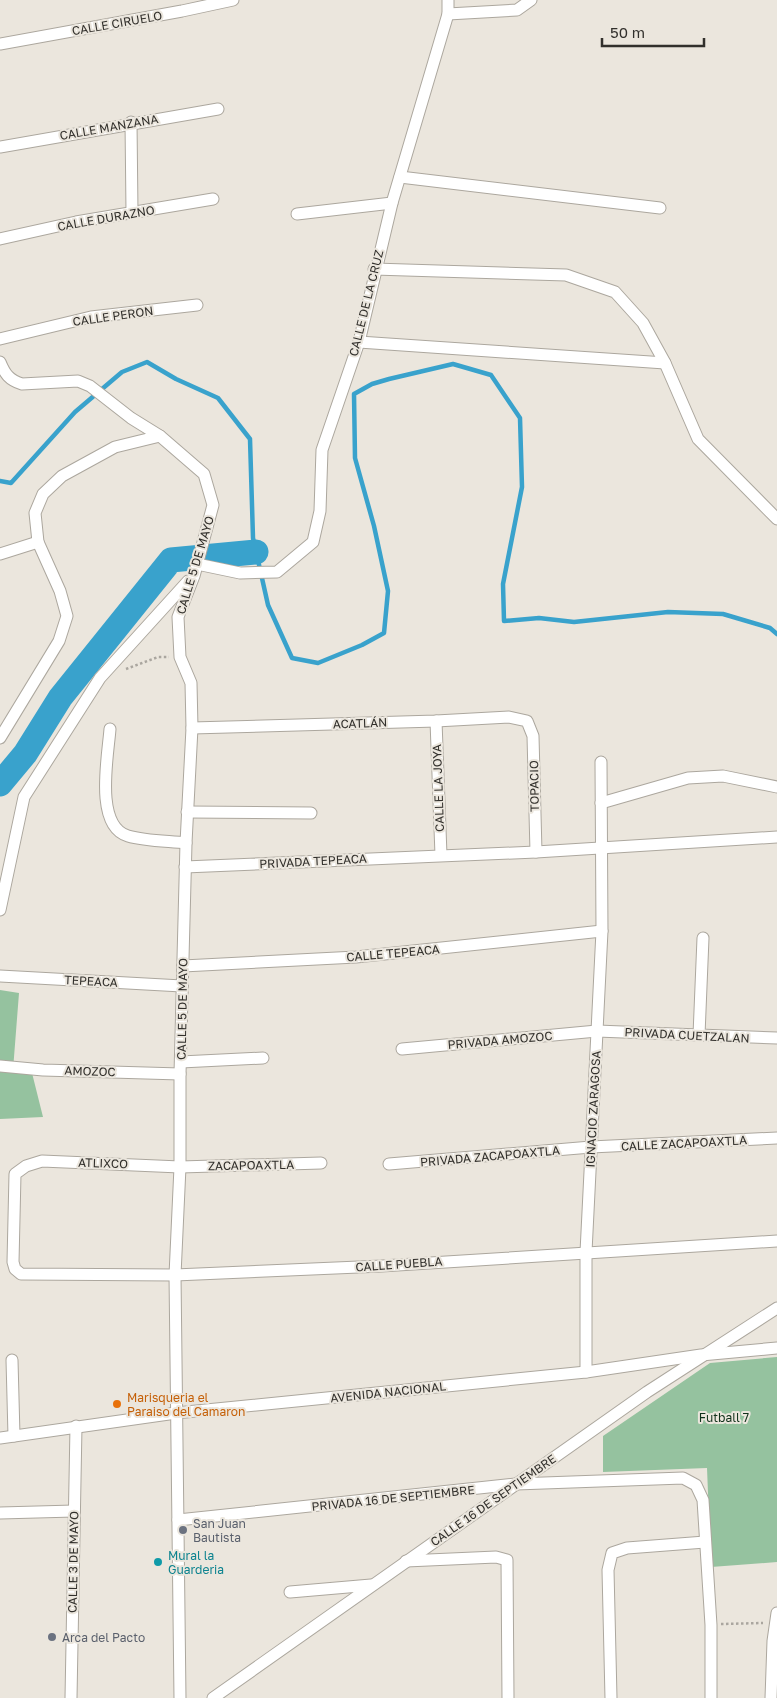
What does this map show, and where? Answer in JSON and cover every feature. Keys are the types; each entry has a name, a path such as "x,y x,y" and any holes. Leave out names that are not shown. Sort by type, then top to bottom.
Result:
{"street":[{"name":"CALLE CIRUELO","path":"0,44 233,0"},
{"name":"CALLE DE LA CRUZ","path":"196,568 240,573 277,572 313,542 320,511 322,450 359,342 374,269 448,14 448,0"},
{"path":"448,14 517,10 531,0"},
{"name":"CALLE MANZANA","path":"0,147 131,122 218,109"},
{"path":"131,122 132,212"},
{"path":"400,177 660,208"},
{"name":"CALLE DURAZNO","path":"0,239 132,212 213,199"},
{"path":"297,214 392,202"},
{"path":"374,269 566,274 615,292 643,322 665,363 698,439 777,519"},
{"name":"CALLE PERON","path":"0,338 91,317 197,305"},
{"path":"359,342 665,363"},
{"name":"CALLE 5 DE MAYO","path":"0,362 6,376 13,382 22,384 78,381 90,386 131,418 160,436 204,474 213,505 196,568 178,617 180,657 191,683 192,728 185,868 180,1074 180,1166 175,1276 180,1698"},
{"path":"0,738 59,641 67,616 60,591 38,542 36,513 42,494 62,476 114,447 160,436"},
{"path":"0,554 38,542"},
{"path":"0,910 24,797 100,678 196,568"},
{"name":"ACATLÁN","path":"192,728 436,722 509,717 527,721"},
{"name":"TOPACIO","path":"527,721 533,736 536,852"},
{"name":"CALLE LA JOYA","path":"436,722 441,855"},
{"path":"110,729 106,807 112,826 127,836 186,843"},
{"name":"IGNACIO ZARAGOSA","path":"586,1372 586,1252 602,931 601,762"},
{"path":"601,803 688,778 723,776 777,787"},
{"path":"187,812 311,813"},
{"path":"441,855 536,852 600,846 777,837"},
{"name":"PRIVADA TEPEACA","path":"185,868 441,855"},
{"name":"CALLE TEPEACA","path":"182,966 356,957 602,931"},
{"path":"699,1035 704,938"},
{"name":"TEPEACA","path":"0,976 182,986"},
{"name":"PRIVADA CUETZALAN","path":"597,1031 777,1038"},
{"name":"PRIVADA AMOZOC","path":"402,1049 597,1031"},
{"path":"181,1062 264,1058"},
{"name":"AMOZOC","path":"0,1066 43,1070 180,1074"},
{"name":"CALLE ZACAPOAXTLA","path":"591,1148 777,1138"},
{"name":"PRIVADA ZACAPOAXTLA","path":"389,1164 591,1148"},
{"name":"ATLIXCO","path":"21,1274 15,1269 12,1262 15,1174 26,1166 42,1161 180,1166"},
{"name":"ZACAPOAXTLA","path":"180,1166 321,1163"},
{"name":"CALLE PUEBLA","path":"21,1274 175,1276 382,1266 777,1241"},
{"name":"CALLE 16 DE SEPTIEMBRE","path":"213,1698 701,1355 750,1327 777,1308"},
{"name":"AVENIDA NACIONAL","path":"0,1438 176,1413 586,1372 701,1355 777,1348"},
{"path":"12,1360 14,1436"},
{"name":"CALLE 3 DE MAYO","path":"71,1698 76,1426"},
{"name":"PRIVADA 16 DE SEPTIEMBRE","path":"178,1520 516,1484 683,1478 696,1485 703,1500 705,1542"},
{"path":"0,1513 74,1511"},
{"path":"611,1698 608,1570 612,1553 627,1548 705,1542 711,1625 711,1698"},
{"path":"406,1561 496,1557 508,1560 508,1698"},
{"path":"290,1592 373,1585"},
{"path":"771,1698 776,1616"}],"path":[{"path":"125,669 158,657 180,657"},
{"path":"711,1625 759,1624 776,1616"}],"green space":[{"path":"0,990 19,993 13,1070 32,1073 43,1117 0,1119"},
{"name":"Futball 7","path":"777,1357 777,1562 711,1567 707,1468 603,1472 603,1436 710,1363"}],"waterway":[{"path":"0,481 11,483 75,412 122,372 147,362 176,379 218,398 250,439 253,538 268,605 292,658 318,663 362,645 384,633 388,591 374,526 355,458 354,394 372,384 453,364 491,375 520,418 522,487 503,584 504,621 539,618 574,622 668,612 723,614 770,628 777,634"},
{"path":"0,784 25,754 60,698 171,560 256,552"}],"place":[{"name":"Marisqueria el Paraiso del Camaron","path":"117,1404"},
{"name":"San Juan Bautista","path":"183,1530"},
{"name":"Mural la Guarderia","path":"158,1562"},
{"name":"Arca del Pacto","path":"52,1637"}]}
